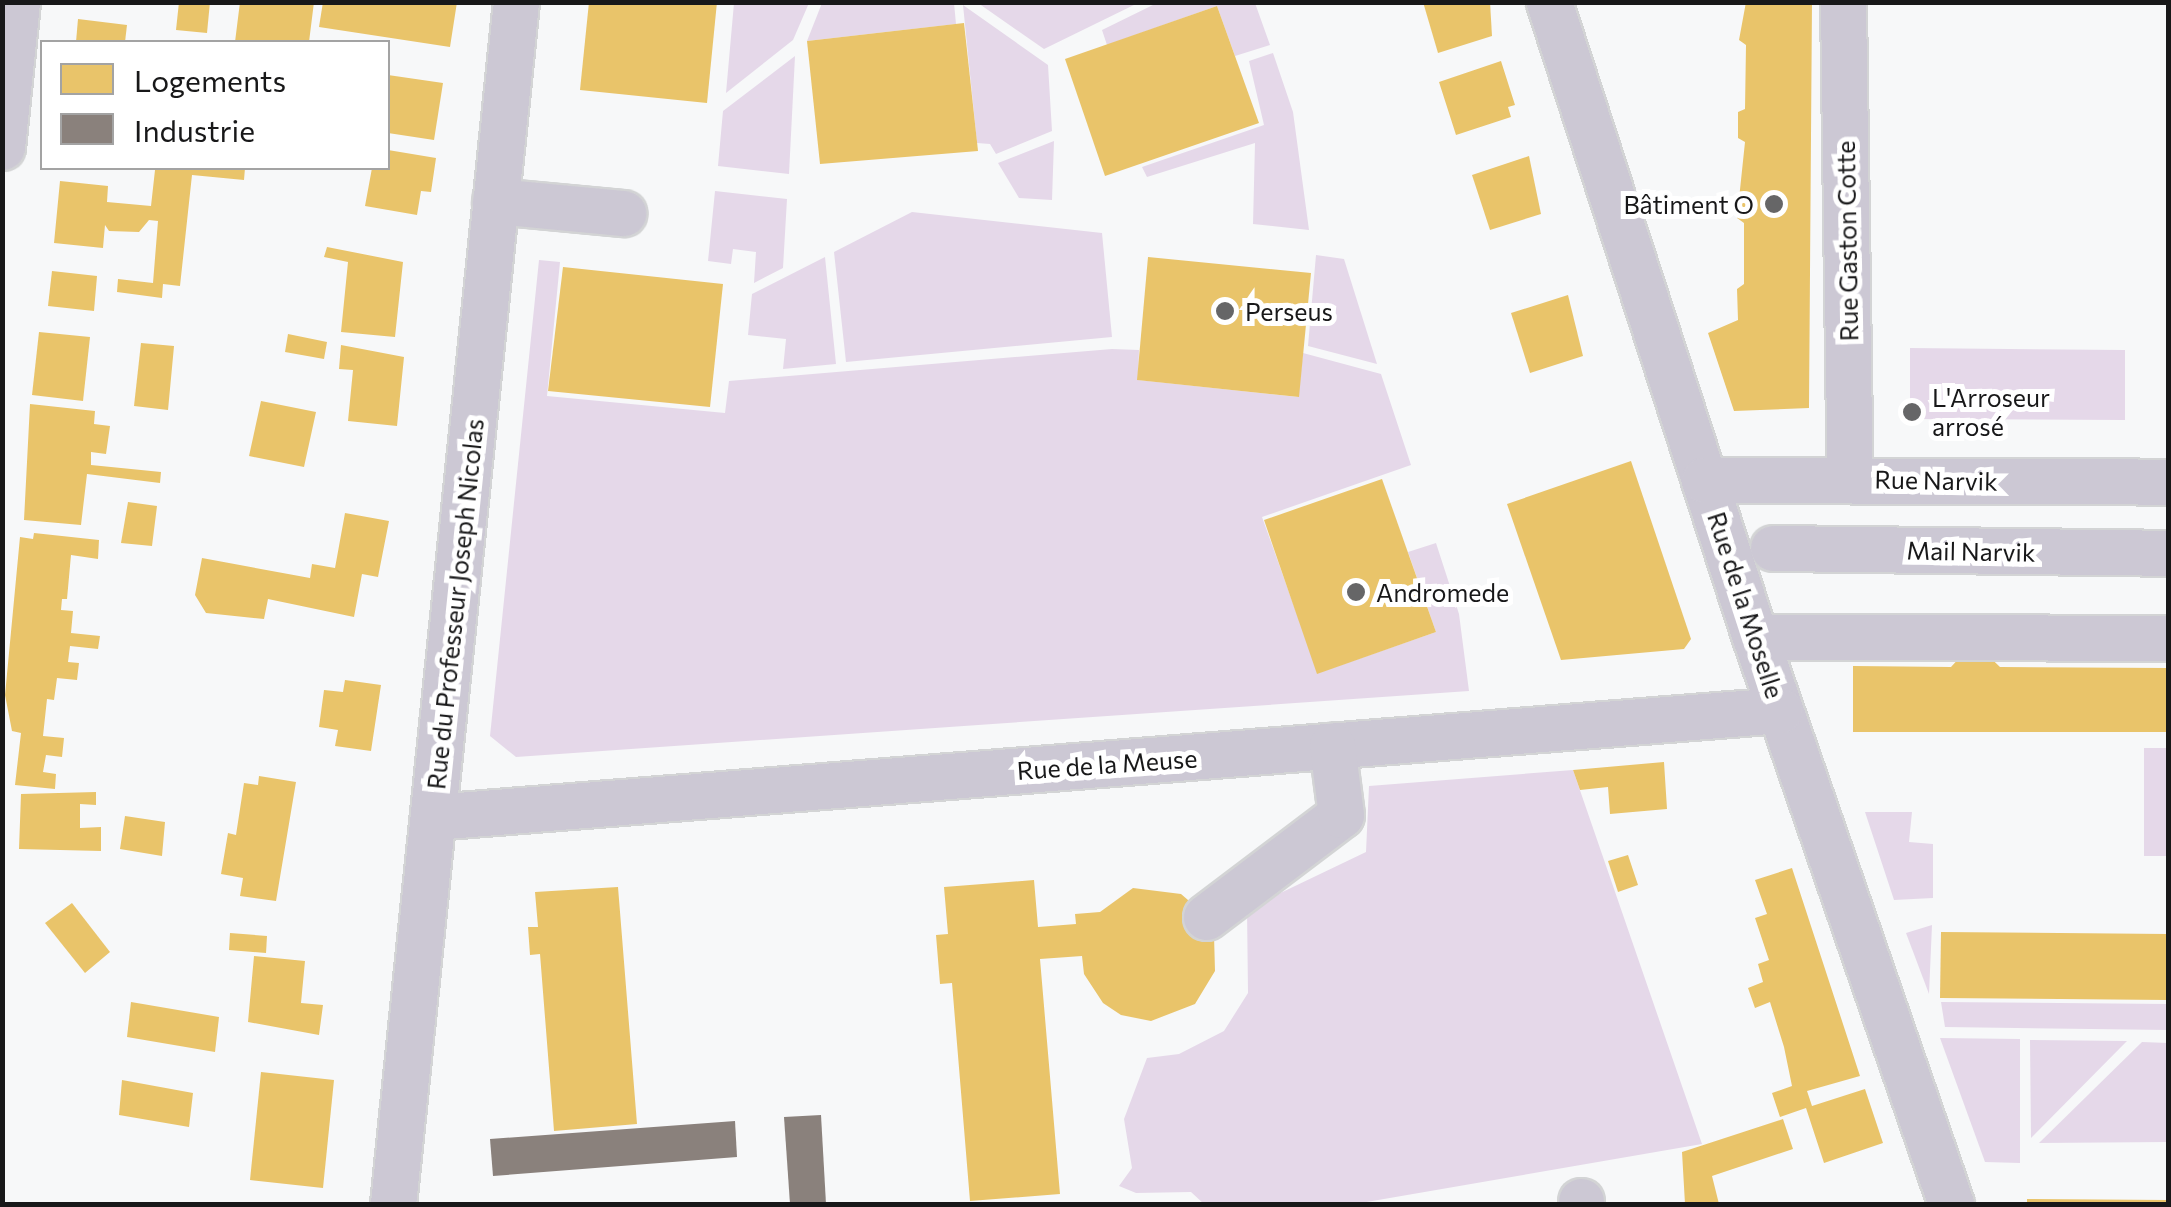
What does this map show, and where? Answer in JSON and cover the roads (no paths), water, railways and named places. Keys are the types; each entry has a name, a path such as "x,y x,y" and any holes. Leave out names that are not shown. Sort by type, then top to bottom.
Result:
{"street":[{"path":"2,147 17,2"},
{"name":"Rue du Professeur Joseph Nicolas","path":"393,1204 516,2"},
{"name":"Rue de la Moselle","path":"1549,2 1755,637 1950,1204"},
{"name":"Rue Gaston Cotte","path":"1844,2 1850,480"},
{"path":"495,202 623,213"},
{"name":"Rue Narvik","path":"1704,480 2168,482"},
{"name":"Mail Narvik","path":"1773,548 2168,553"},
{"path":"1755,637 2168,638"},
{"name":"Rue de la Meuse","path":"433,817 1780,710"},
{"path":"1206,917 1341,815 1332,746"}],"place":[{"name":"Bâtiment O","path":"1774,204"},
{"name":"Perseus","path":"1225,311"},
{"name":"L'Arroseur arrosé","path":"1912,412"},
{"name":"Andromede","path":"1356,592"}]}
